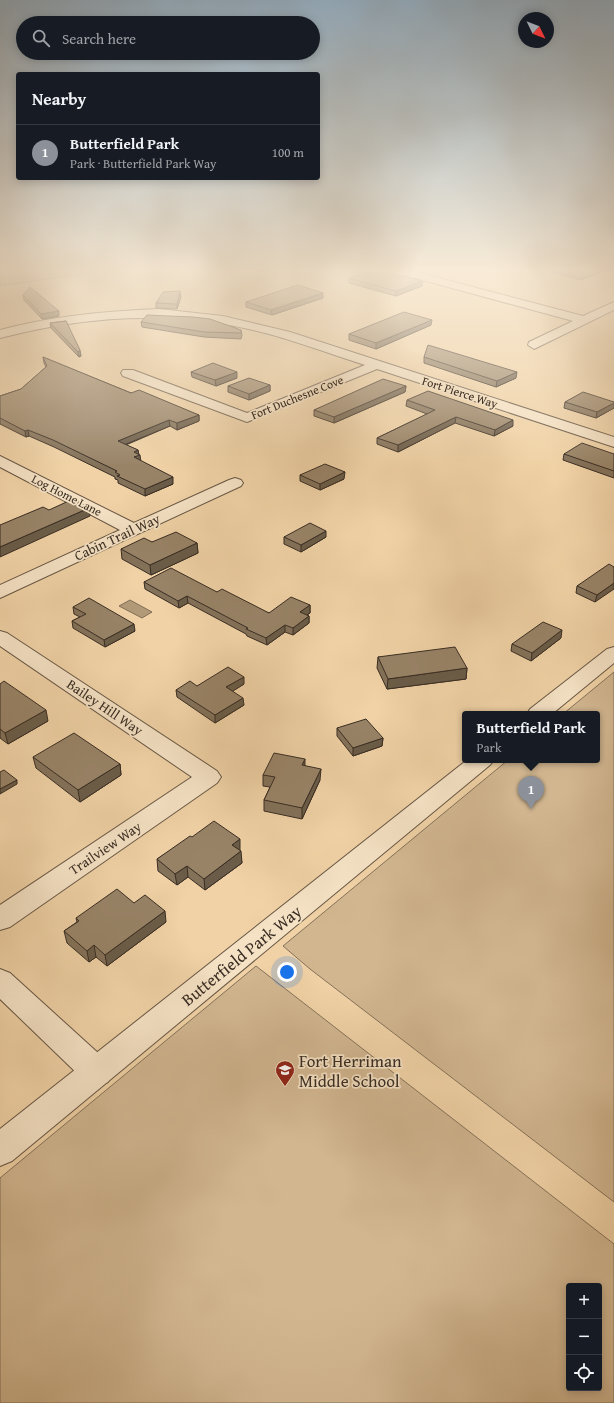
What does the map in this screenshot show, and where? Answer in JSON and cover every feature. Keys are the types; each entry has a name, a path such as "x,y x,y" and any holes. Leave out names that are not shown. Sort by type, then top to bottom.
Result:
{"street":[{"name":"Fort Pierce Way","path":"282,334 614,442"},
{"path":"534,345 555,334"},
{"name":"Fort Duchesne Cove","path":"128,373 247,418 376,365"},
{"name":"Log Home Lane","path":"0,461 133,530"},
{"name":"Cabin Trail Way","path":"0,592 234,483"},
{"name":"Bailey Hill Way","path":"0,637 209,777"},
{"path":"542,711 614,653"},
{"name":"Butterfield Park Way","path":"0,1150 478,763"},
{"name":"Trailview Way","path":"0,919 209,777"},
{"path":"0,981 97,1072"}],"shaded area":[{"path":"130,600 152,612 142,618 119,606"},
{"path":"614,672 614,1202 310,969 283,946 504,763 600,763 600,711 567,711"},
{"name":"Fort Herriman Middle School","path":"256,966 614,1244 614,1403 0,1403 0,1178"}],"building":[{"path":"61,334 73,334 80,350 78,352"},
{"path":"350,334 397,334 376,343"},
{"path":"428,345 517,372 497,381 424,357"},
{"path":"43,357 131,393 139,390 199,415 177,423 169,420 118,441 138,450 134,452 140,455 134,457 173,477 145,489 117,476 120,475 115,472 117,471 53,440 28,430 25,431 0,418 0,396 21,389 47,366"},
{"path":"213,363 237,372 215,380 191,372"},
{"path":"249,378 270,385 249,394 228,386"},
{"path":"383,379 406,386 334,417 314,410"},
{"path":"428,391 513,420 495,430 456,417 398,445 377,438 435,410 407,400"},
{"path":"583,392 614,403 597,412 565,402"},
{"path":"582,443 614,454 614,471 564,454"},
{"path":"325,464 345,472 320,484 300,475"},
{"path":"73,499 89,508 0,547 0,525 43,507 49,510"},
{"path":"310,523 326,531 301,545 284,537"},
{"path":"176,532 197,543 150,565 121,549 144,538 152,542"},
{"path":"609,564 614,567 614,583 597,595 577,586"},
{"path":"171,568 217,592 222,589 269,613 291,597 310,605 300,612 309,616 293,628 285,625 266,638 246,629 248,628 187,596 178,601 144,582"},
{"path":"89,598 134,624 104,640 72,621 86,614 73,607"},
{"path":"543,622 562,630 532,653 512,644"},
{"path":"455,647 467,668 388,679 378,657"},
{"path":"228,667 244,677 226,687 243,698 215,715 176,690 190,681 197,686"},
{"path":"4,681 46,710 5,733 0,729 0,684"},
{"path":"366,719 383,738 353,748 337,728"},
{"path":"74,733 120,764 78,790 33,757"},
{"path":"274,753 305,759 302,765 321,769 302,808 264,800 275,777 263,775"},
{"path":"4,770 17,780 0,789 0,772"},
{"path":"214,821 240,839 232,845 241,851 204,879 187,866 175,874 157,859 190,836 192,837"},
{"path":"117,889 134,903 145,895 165,911 105,955 94,945 87,951 64,931 79,921 76,918"}],"place":[{"name":"Butterfield Park","path":"531,809"},
{"name":"Fort Herriman Middle School","path":"285,1087"}]}
